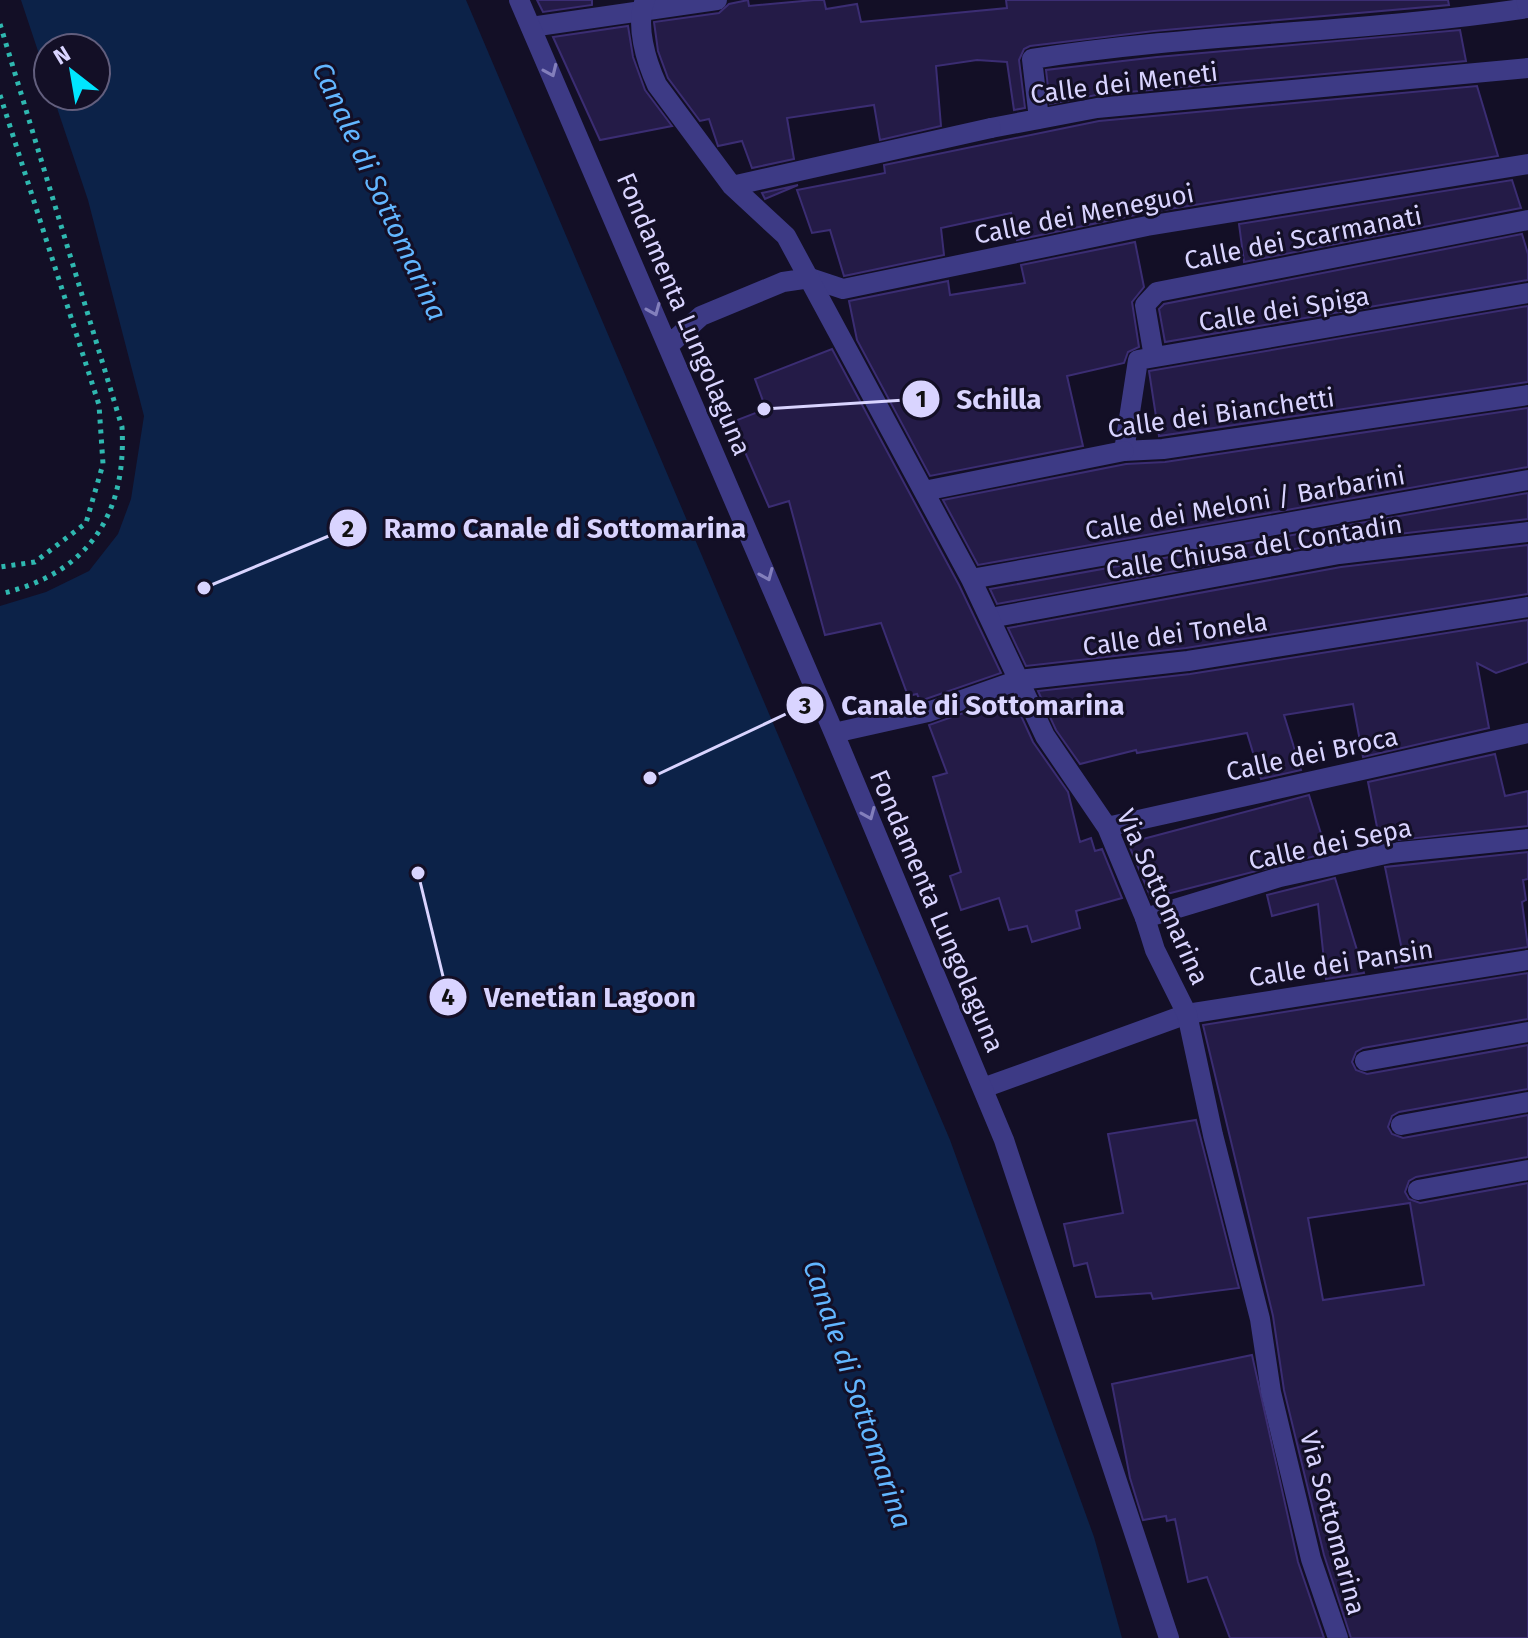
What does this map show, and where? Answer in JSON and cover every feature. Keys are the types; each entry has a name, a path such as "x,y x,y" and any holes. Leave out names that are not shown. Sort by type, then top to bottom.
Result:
{"street":[{"name":"Fondamenta Lungolaguna","path":"519,0 669,345 983,1088 1009,1155 1169,1638"},
{"path":"531,27 642,6 717,0"},
{"path":"1039,119 1032,59 1104,48 1445,20 1528,8 1526,0"},
{"name":"Via Sottomarina","path":"642,6 648,66 657,85 732,186 786,236 810,278 971,579 1045,736 1107,827 1155,950 1187,1014 1213,1135 1260,1319 1271,1392 1311,1559 1338,1638"},
{"name":"Calle dei Meneti","path":"732,186 991,128 1097,108 1528,68"},
{"name":"Calle dei Meneguoi","path":"669,345 701,316 783,282 810,278 843,289 1147,226 1528,164"},
{"name":"Calle dei Scarmanati","path":"1154,357 1145,305 1157,292 1528,220"},
{"name":"Calle dei Spiga","path":"1154,357 1528,293"},
{"path":"1124,451 1138,360 1154,357"},
{"name":"Calle dei Bianchetti","path":"924,491 1124,451 1163,449 1528,395"},
{"name":"Calle dei Meloni / Barbarini","path":"971,579 1528,480"},
{"name":"Calle Chiusa del Contadin","path":"990,618 1339,554 1528,532"},
{"name":"Calle dei Tonela","path":"834,733 928,712 1019,680 1188,661 1528,607"},
{"name":"Calle dei Broca","path":"1107,827 1528,733"},
{"name":"Calle dei Sepa","path":"1145,918 1280,877 1390,853 1528,839"},
{"name":"Calle dei Pansin","path":"983,1088 1187,1014 1528,960"},
{"path":"1365,1061 1528,1032"},
{"path":"1401,1125 1528,1102"},
{"path":"1418,1190 1528,1170"}],"path":[{"path":"0,24 122,427 124,459 118,496 104,526 69,567 32,586 0,594"},
{"path":"0,95 99,405 103,464 86,523 35,562 0,567"}],"water":[{"path":"21,0 466,0 950,1140 1094,1537 1122,1638 0,1638 0,606 46,592 89,571 118,534 131,499 144,416 88,200 58,112 112,112 112,32 32,33"}],"building":[{"path":"537,0 592,0 592,5 543,12"},
{"path":"748,0 749,6 824,0 826,9 857,4 861,22 1007,8 1006,0 1448,0 1449,5 1154,31 1030,46 1024,49 1019,60 1025,108 1014,110 1007,62 977,60 936,66 941,126 880,140 874,105 787,118 794,159 752,168 742,141 718,146 709,119 700,121 668,78 658,51 654,22 719,13 729,4"},
{"path":"628,26 633,57 645,90 672,126 600,140 553,37"},
{"path":"1460,30 1466,61 1096,95 1050,104 1046,70"},
{"path":"1477,86 1498,156 1145,213 1017,240 1011,213 941,228 944,255 844,276 830,230 812,233 797,190 885,173 884,165 1099,121"},
{"path":"1512,180 1521,208 1244,262 1239,224"},
{"path":"798,185 765,199 762,193"},
{"path":"1522,234 1528,254 1528,280 1165,342 1159,309 1164,304"},
{"path":"1135,242 1144,287 1132,302 1139,347 1128,352 1124,363 1067,376 1083,446 930,476 857,340 849,301 948,281 950,295 1025,283 1021,265"},
{"path":"1528,306 1528,382 1159,436 1149,371"},
{"path":"832,349 959,585 1001,673 920,701 917,694 908,696 881,623 825,635 789,501 769,507 732,422 766,409 755,379"},
{"path":"1528,408 1528,467 978,565 943,500 1126,464 1165,462"},
{"path":"1528,493 1528,519 1338,541 997,604 990,589"},
{"path":"1528,545 1528,594 1186,648 1026,666 1008,628 1341,567"},
{"path":"1528,620 1528,662 1496,673 1477,663 1489,728 1363,757 1353,704 1284,715 1301,770 1261,779 1247,733 1137,753 1136,750 1080,764 1056,730 1038,691 1190,674"},
{"path":"1012,696 1033,742 1068,792 1080,842 1091,838 1095,851 1102,849 1122,898 1076,911 1080,928 1032,942 1027,926 1009,930 999,898 961,910 950,876 961,872 933,777 947,773 929,725"},
{"path":"1495,754 1505,796 1528,791 1528,826 1380,842 1368,782"},
{"path":"1309,795 1327,853 1151,898 1128,843"},
{"path":"1528,852 1528,879 1523,880 1526,900 1522,902 1528,947 1394,968 1405,965 1385,867"},
{"path":"1335,878 1364,973 1326,979 1318,904 1272,916 1267,895"},
{"path":"1528,973 1528,1019 1363,1048 1356,1052 1352,1062 1356,1070 1367,1074 1528,1045 1528,1089 1399,1112 1392,1116 1388,1127 1392,1134 1403,1138 1528,1115 1528,1157 1416,1177 1409,1181 1405,1192 1409,1199 1420,1203 1528,1183 1528,1638 1351,1638 1324,1555 1284,1390 1273,1316 1203,1025","holes":["1410,1203 1424,1285 1323,1300 1308,1218"]},
{"path":"1196,1120 1239,1288 1153,1299 1151,1293 1096,1297 1087,1263 1074,1266 1064,1224 1123,1213 1108,1134"},
{"path":"1252,1355 1298,1562 1324,1638 1230,1638 1207,1577 1188,1582 1175,1519 1167,1521 1166,1516 1143,1520 1130,1478 1112,1384"}],"place":[{"name":"Schilla","path":"764,409"},
{"name":"Ramo Canale di Sottomarina","path":"204,588"},
{"name":"Canale di Sottomarina","path":"650,778"},
{"name":"Venetian Lagoon","path":"418,873"}]}
